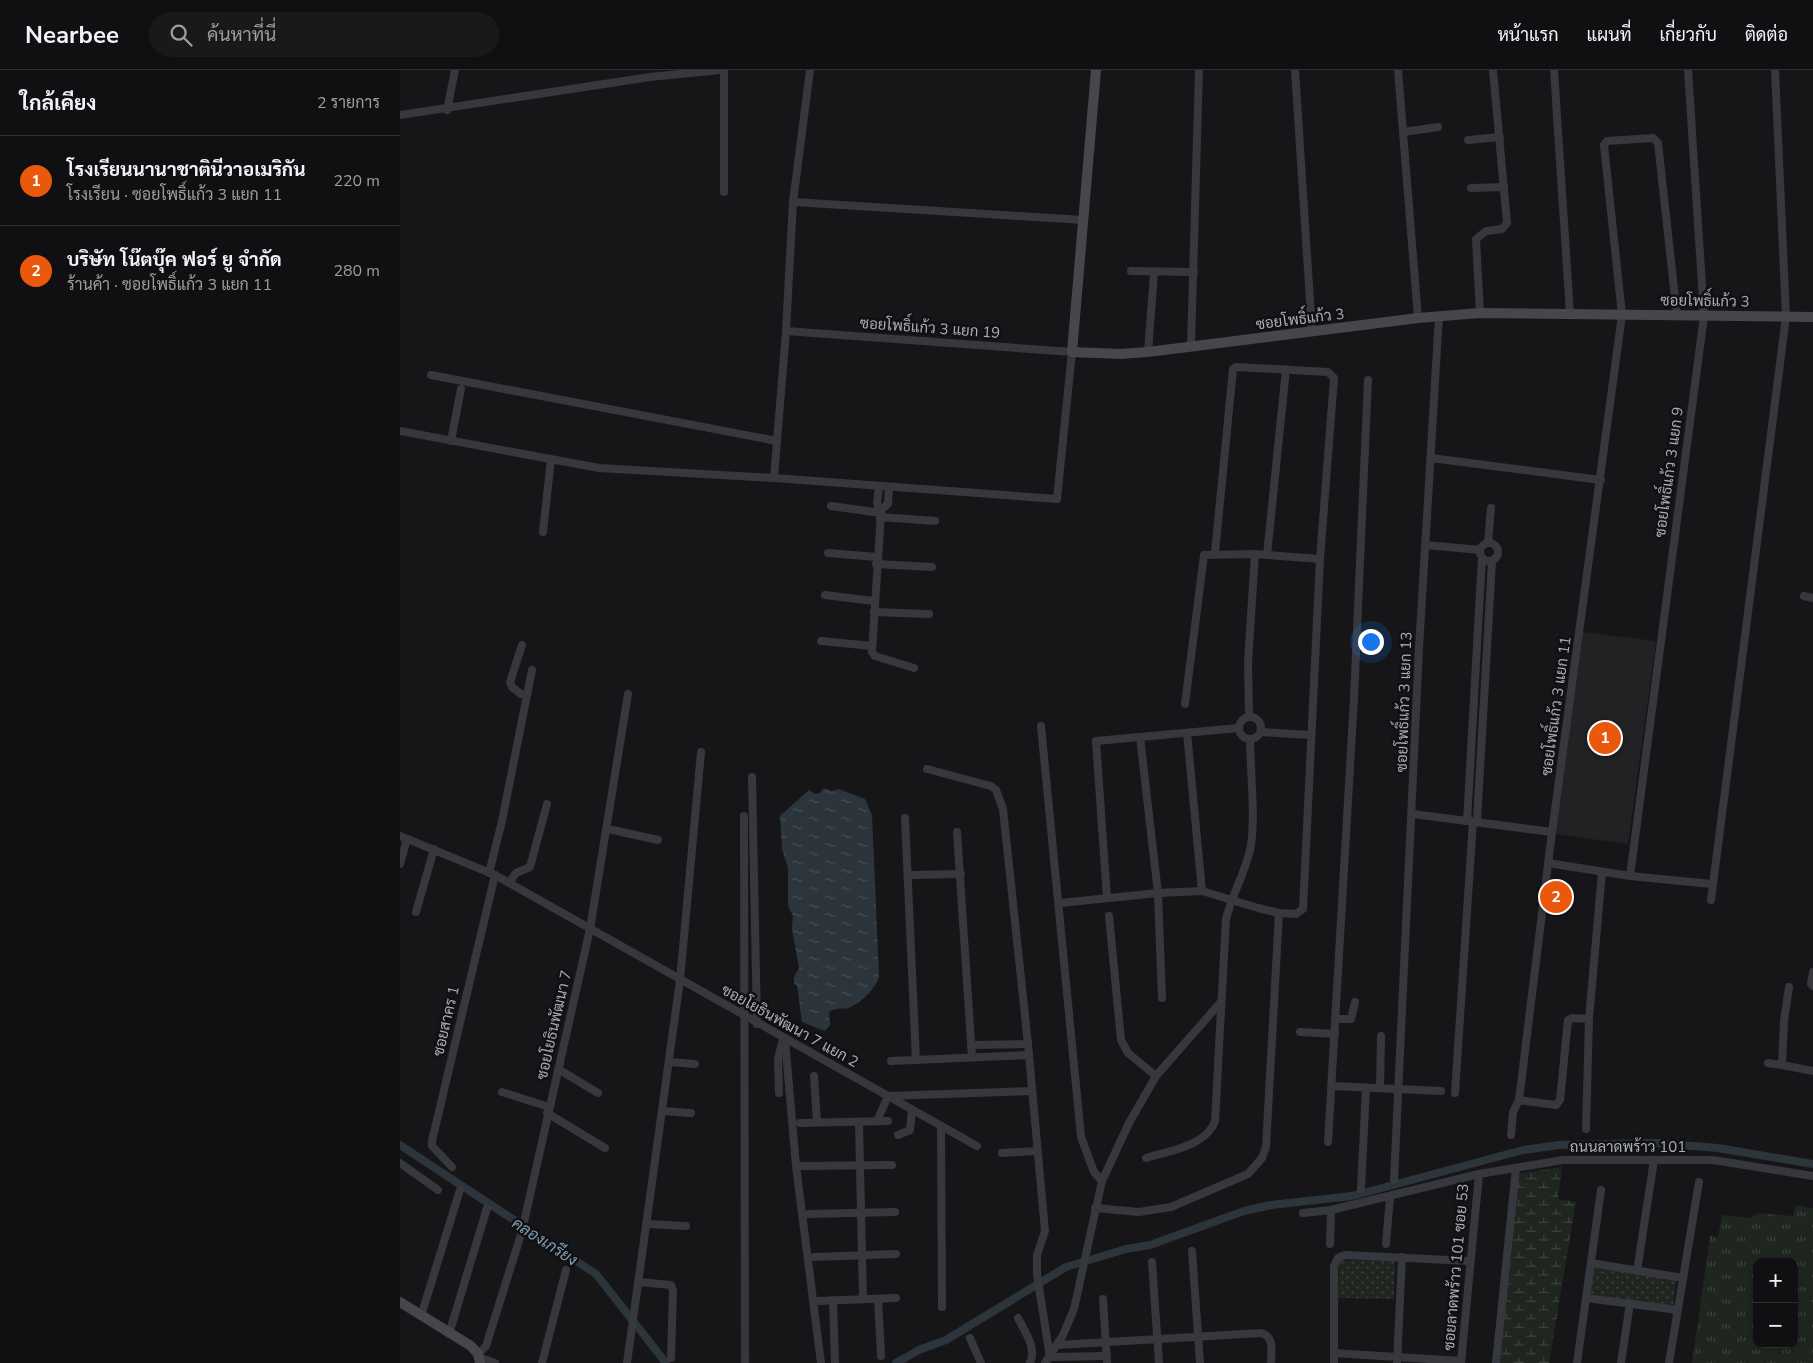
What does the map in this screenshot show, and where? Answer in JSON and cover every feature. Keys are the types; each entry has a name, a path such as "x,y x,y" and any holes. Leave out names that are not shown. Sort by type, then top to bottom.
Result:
{"street":[{"path":"447,110 455,70"},
{"path":"400,115 447,110 650,77 720,70"},
{"path":"724,70 724,192"},
{"path":"774,478 794,202 810,70"},
{"path":"400,431 599,468 774,478 1057,499 1084,220 1096,70"},
{"path":"1191,346 1199,70"},
{"path":"1296,70 1312,332"},
{"path":"1398,70 1418,318"},
{"path":"1480,313 1476,239 1486,231 1502,230 1507,223 1493,70"},
{"path":"1554,70 1570,314"},
{"name":"ซอยโพธิ์แก้ว 3 แยก 9","path":"1630,876 1704,316 1688,70"},
{"path":"1711,900 1786,317 1775,70"},
{"path":"1403,132 1438,127"},
{"path":"1468,140 1500,137"},
{"name":"ซอยโพธิ์แก้ว 3 แยก 11","path":"1510,1135 1513,1112 1519,1100 1552,832 1622,315 1604,145 1607,141 1653,138 1658,143 1677,316"},
{"path":"1471,188 1504,187"},
{"path":"794,202 1084,220"},
{"path":"1131,271 1154,273 1194,272"},
{"path":"1148,352 1154,273"},
{"name":"ซอยโพธิ์แก้ว 3","path":"1072,352 1120,354 1148,352 1418,318 1480,313 1813,317"},
{"name":"ซอยโพธิ์แก้ว 3 แยก 13","path":"1394,1180 1439,316"},
{"name":"ซอยโพธิ์แก้ว 3 แยก 19","path":"786,331 1072,352"},
{"path":"1060,903 1158,893 1202,891 1279,913 1296,914 1303,909 1320,559 1334,378 1328,372 1236,367 1233,369 1215,553"},
{"path":"1267,554 1286,369"},
{"path":"432,375 776,441"},
{"path":"1328,1142 1355,688 1368,380"},
{"path":"451,441 461,389"},
{"path":"1431,458 1601,480"},
{"path":"544,532 551,459"},
{"path":"879,487 877,503 880,513 872,646 874,656 914,668"},
{"path":"880,513 888,504 889,488"},
{"path":"831,506 935,521"},
{"path":"1488,543 1491,508"},
{"path":"1455,1093 1473,821 1478,809 1492,560 1498,554 1494,544 1488,543 1483,545 1481,554 1468,809 1473,821"},
{"path":"1426,545 1481,554 1492,560"},
{"path":"828,553 932,567"},
{"path":"1185,704 1205,553 1267,554 1320,559"},
{"path":"1249,716 1248,662 1255,554"},
{"path":"825,595 874,601"},
{"path":"1804,596 1813,598"},
{"path":"874,612 929,614"},
{"path":"1478,640 1488,640"},
{"path":"822,642 872,646"},
{"path":"521,694 512,687 510,682 522,645"},
{"path":"492,874 532,670"},
{"name":"ซอยโยธินพัฒนา 7","path":"479,1358 486,1346 522,1231 590,929 608,829 628,694"},
{"path":"1250,740 1242,736 1239,728 1242,720 1249,716 1255,717 1260,722 1261,732"},
{"path":"1041,726 1060,903 1081,1137 1089,1163 1102,1181"},
{"path":"1107,898 1096,743 1100,740 1239,728"},
{"path":"1250,740 1261,732 1311,735"},
{"path":"1187,733 1202,891"},
{"path":"1140,737 1158,893 1162,998"},
{"path":"1146,1158 1198,1141 1211,1131 1216,1110 1226,919 1231,898 1250,854 1252,837 1250,740"},
{"path":"627,1363 680,980 701,752"},
{"path":"927,769 991,786 1000,796 1003,809 1028,1044 1044,1231 1037,1255 1037,1275 1053,1360"},
{"path":"1470,770 1480,771"},
{"path":"752,777 756,1024"},
{"path":"509,883 516,873 530,868 547,804"},
{"path":"1468,809 1478,809"},
{"path":"1413,814 1552,832"},
{"path":"744,816 746,1018 745,1363"},
{"path":"905,818 916,1060"},
{"path":"608,829 658,840"},
{"path":"957,832 972,1057"},
{"path":"400,864 403,838"},
{"name":"ซอยโยธินพัฒนา 7 แยก 2","path":"403,838 434,849 509,883 756,1024 977,1146"},
{"path":"416,912 434,849"},
{"path":"1548,863 1630,876 1712,884"},
{"path":"1586,1129 1589,1019 1602,872"},
{"name":"ซอยสาคร 1","path":"452,1167 432,1146 432,1141 492,874"},
{"path":"909,875 960,874"},
{"path":"1095,1208 1139,1212 1172,1207 1248,1174 1262,1158 1266,1147 1279,913"},
{"path":"1109,916 1121,1040 1128,1053 1156,1076"},
{"path":"1813,972 1811,984 1813,986"},
{"path":"1782,1065 1784,1021 1789,987"},
{"path":"1053,1360 1074,1309 1085,1267 1095,1208 1102,1181 1138,1104 1156,1076 1221,1002"},
{"path":"1336,1019 1351,1019 1355,1002"},
{"path":"1519,1100 1556,1105 1560,1102 1568,1020 1572,1018 1589,1019"},
{"path":"1300,1032 1335,1034"},
{"path":"1380,1088 1381,1036"},
{"path":"779,1093 778,1060 784,1039"},
{"path":"784,1039 796,1166 821,1363"},
{"path":"972,1045 1028,1044"},
{"path":"891,1061 1029,1055"},
{"path":"669,1062 694,1064"},
{"path":"1768,1063 1813,1071"},
{"path":"558,1069 598,1093"},
{"path":"814,1076 817,1122"},
{"path":"1332,1086 1441,1091"},
{"path":"1361,1188 1366,1088"},
{"path":"877,1121 888,1096 1032,1091"},
{"path":"502,1092 548,1110 605,1148"},
{"path":"898,1135 910,1130 912,1110"},
{"path":"663,1111 691,1113"},
{"path":"800,1124 888,1121"},
{"path":"859,1122 863,1299"},
{"path":"941,1127 942,1307"},
{"path":"1002,1153 1037,1151"},
{"name":"ถนนลาดพร้าว 101","path":"1303,1212 1331,1210 1479,1174 1562,1160 1713,1160 1813,1176"},
{"path":"1637,1270 1654,1160"},
{"path":"400,1163 438,1190"},
{"path":"802,1166 892,1165"},
{"path":"1496,1363 1516,1168"},
{"name":"ซอยลาดพร้าว 101 ซอย 53","path":"1461,1362 1469,1261 1479,1174"},
{"path":"1670,1363 1698,1182"},
{"path":"421,1316 460,1190"},
{"path":"1577,1363 1600,1190"},
{"path":"1386,1244 1390,1197"},
{"path":"450,1334 487,1208"},
{"path":"1330,1244 1331,1210"},
{"path":"809,1214 896,1212"},
{"path":"647,1224 686,1226"},
{"path":"1192,1251 1200,1363"},
{"path":"814,1257 896,1254"},
{"path":"1334,1363 1334,1266 1338,1258 1345,1255 1469,1261"},
{"path":"1397,1360 1402,1257"},
{"path":"1152,1262 1159,1363"},
{"path":"1591,1264 1683,1278"},
{"path":"542,1363 566,1270"},
{"path":"639,1282 671,1286 673,1291 671,1358"},
{"path":"878,1298 881,1356"},
{"path":"818,1301 896,1298"},
{"path":"1586,1298 1678,1310"},
{"path":"1053,1360 1107,1359 1103,1299"},
{"path":"833,1300 835,1363"},
{"path":"400,1302 471,1346 479,1358 495,1363"},
{"path":"1620,1363 1630,1303"},
{"path":"1018,1318 1032,1346 1030,1363"},
{"path":"1058,1345 1157,1340 1255,1332 1266,1334 1271,1341 1271,1363"},
{"path":"970,1338 981,1363"},
{"path":"1334,1354 1397,1360 1461,1362"}],"shaded area":[{"path":"1582,632 1656,641 1628,844 1554,834"}],"green space":[{"path":"1562,1167 1558,1199 1576,1202 1549,1363 1498,1363 1517,1174"},
{"path":"1796,1205 1813,1208 1813,1363 1692,1363 1710,1236 1718,1237 1722,1215 1750,1218 1757,1213 1793,1216"},
{"path":"1339,1260 1395,1261 1394,1299 1338,1298"},
{"path":"1593,1267 1677,1279 1673,1306 1589,1294"}],"water":[{"path":"824,788 831,791 839,789 865,799 872,815 879,977 871,991 858,1003 848,1008 829,1012 830,1025 825,1031 802,1022 797,985 794,984 794,977 799,968 792,929 793,916 788,906 788,868 782,849 780,816 809,790 815,794 820,793"}],"waterway":[{"path":"896,1363 919,1350 946,1340 1066,1267 1126,1249 1150,1245 1244,1211 1271,1205 1352,1196 1523,1150 1559,1145 1654,1143 1718,1148 1813,1164"},
{"name":"คลองเกรียง","path":"400,1145 596,1274 666,1363"}],"place":[{"name":"โรงเรียนนานาชาตินีวาอเมริกัน","path":"1605,738"},
{"name":"บริษัท โน๊ตบุ๊ค ฟอร์ ยู จำกัด","path":"1556,897"}]}
